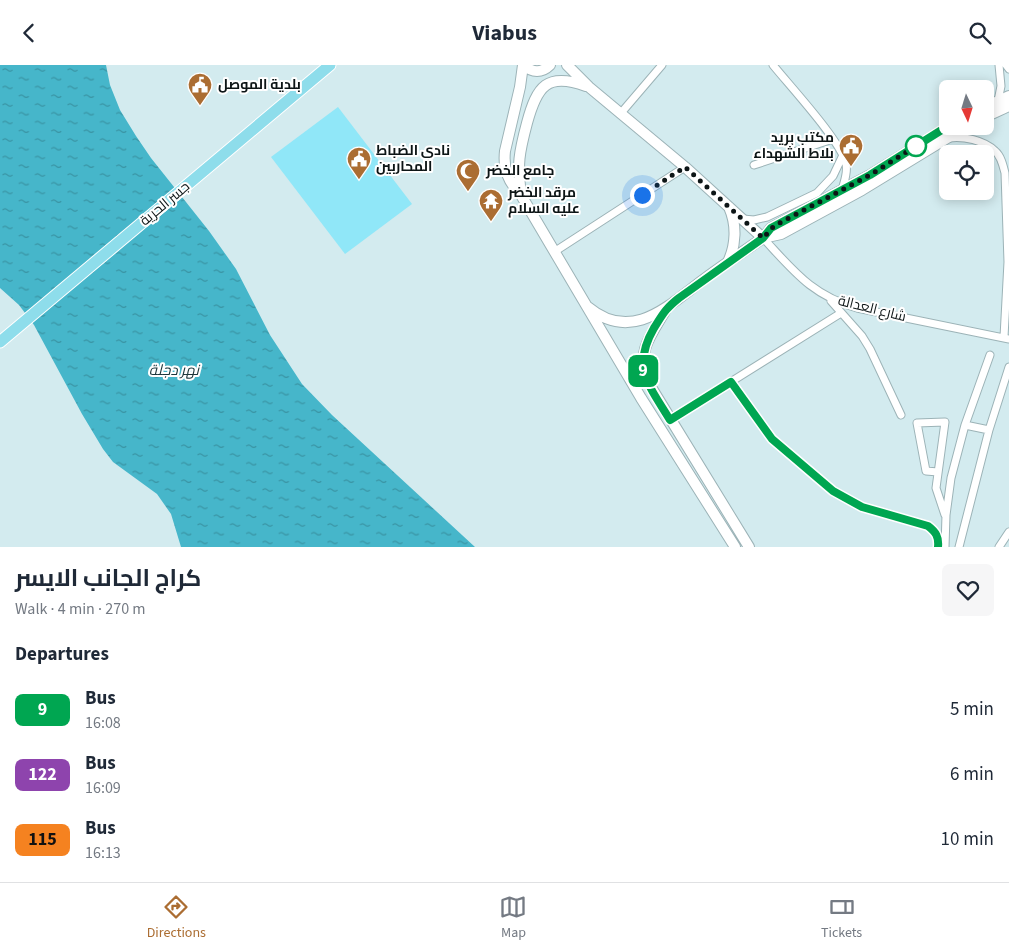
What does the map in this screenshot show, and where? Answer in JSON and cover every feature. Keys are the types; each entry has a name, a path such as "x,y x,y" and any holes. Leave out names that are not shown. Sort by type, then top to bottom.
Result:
{"main road":[{"name":"جسر الحرية","path":"0,342 330,65"},
{"path":"550,65 546,69 535,72 523,65 504,159 507,175 510,182 521,195 641,398 735,547"},
{"path":"567,65 590,87 685,167 763,238"},
{"path":"521,195 518,167 519,150 535,96 546,85 560,80 568,80 590,87"},
{"path":"994,103 1009,96"},
{"path":"994,113 1009,106"},
{"path":"584,303 602,316 624,321 647,319 666,308 763,238 774,226 892,162 939,132"},
{"path":"763,238 781,234 862,190 951,135"},
{"path":"728,206 733,220 734,234 733,249 728,262"},
{"path":"666,308 648,339 643,355 644,371 652,391 749,547"},
{"path":"641,398 652,391"}],"street":[{"path":"621,113 662,65"},
{"path":"773,65 833,139 843,155 847,169 842,190"},
{"path":"998,65 1002,85 998,101"},
{"path":"1006,65 1009,69"},
{"path":"941,141 957,137 976,141 994,149 1003,165 1005,173 1008,253 1007,337"},
{"path":"754,165 833,139"},
{"path":"742,219 767,217 817,193 833,177 843,155"},
{"path":"554,252 685,167"},
{"name":"شارع العدالة","path":"763,238 804,281 828,298 857,308 1007,337"},
{"path":"828,298 862,336 901,415"},
{"path":"670,420 841,313"},
{"path":"945,547 946,515 952,478 965,425 990,355"},
{"path":"959,547 989,430 1009,367"},
{"path":"731,382 772,439 833,491 862,507 928,526 935,531 938,537 938,547"},
{"path":"938,472 926,471 917,423 945,422 936,488 946,515"},
{"path":"965,425 989,430"},
{"path":"999,547 1009,532"}],"shaded area":[{"path":"338,107 412,204 345,254 271,157"}],"water":[{"name":"نهر دجلة","path":"0,65 106,65 110,85 120,110 151,158 209,231 236,269 270,335 302,384 332,415 475,547 181,547 171,514 157,494 113,462 103,449 34,325 19,305 0,288"}],"bus line":[{"name":"9","path":"938,547 938,537 935,531 928,526 862,507 833,491 772,439 731,382 670,420 646,379 642,363 648,339 666,308 763,238 771,228 870,175 939,131"}],"place":[{"name":"بلدية الموصل","path":"200,106"},
{"name":"مكتب بريد بلاط الشهداء","path":"851,167"},
{"name":"نادي الضباط المحاربين","path":"359,180"},
{"name":"جامع الخضر","path":"468,192"},
{"name":"مرقد الخضر عليه السلام","path":"491,222"}],"route":[{"path":"642,195 685,167 763,238 774,226 870,175 916,146"}]}
